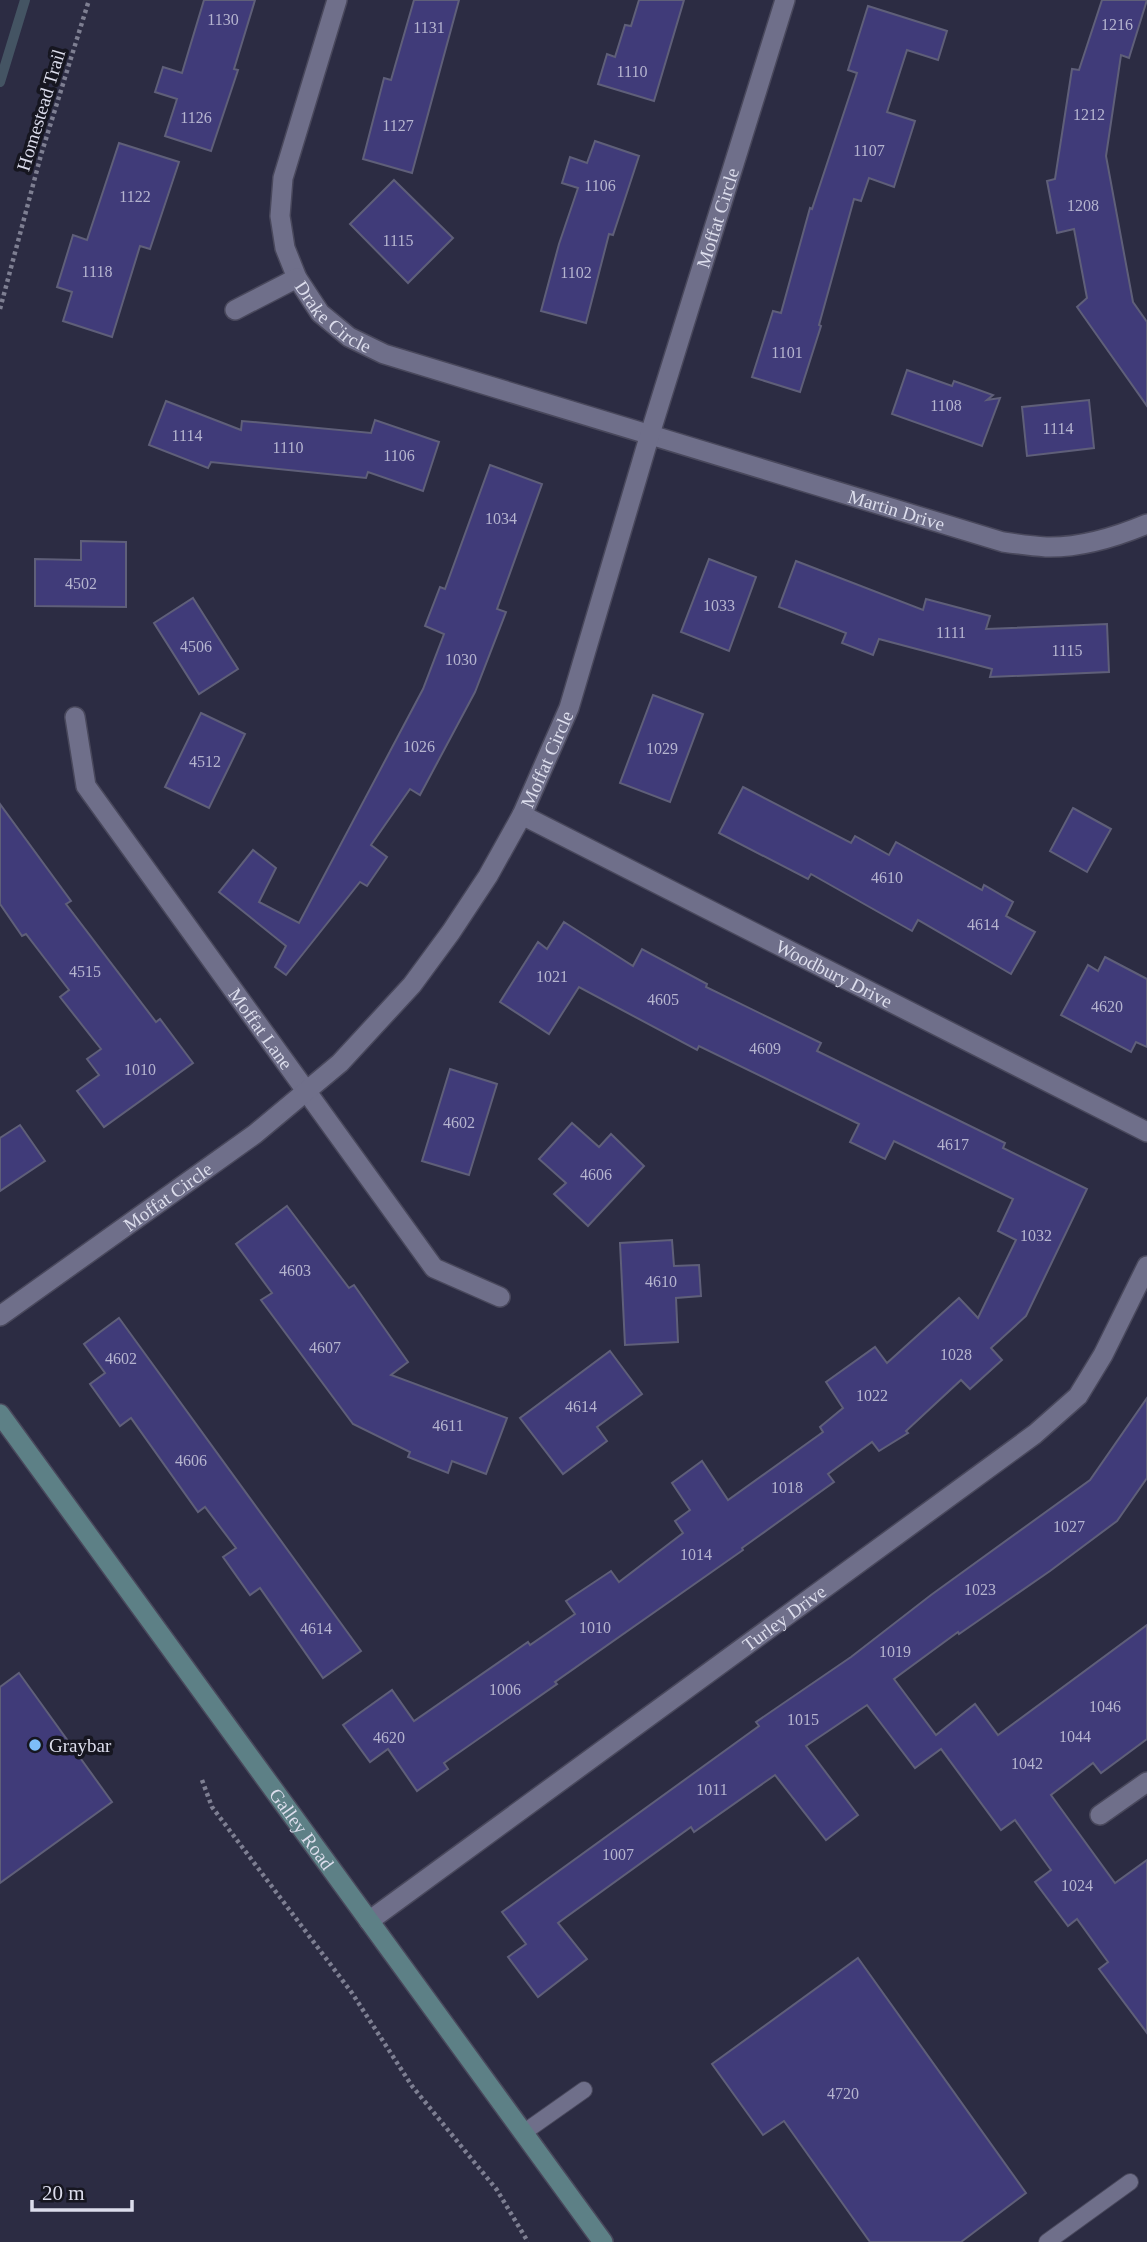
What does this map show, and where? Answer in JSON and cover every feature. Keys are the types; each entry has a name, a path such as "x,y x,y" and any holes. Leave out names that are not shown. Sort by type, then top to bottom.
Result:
{"main road":[{"name":"Galley Road","path":"0,1414 603,2242"}],"street":[{"name":"Drake Circle","path":"337,0 283,178 279,216 285,248 297,278 320,313 349,337 384,354 650,434"},
{"name":"Moffat Circle","path":"0,1316 255,1134 340,1063 412,985 488,876 522,815 569,708 650,434 785,0"},
{"path":"235,310 297,278"},
{"name":"Martin Drive","path":"650,434 1003,542 1048,547 1085,543 1119,536 1147,524"},
{"name":"Moffat Lane","path":"75,718 86,786 434,1268 500,1297"},
{"name":"Woodbury Drive","path":"522,815 1147,1132"},
{"name":"Turley Drive","path":"369,1921 1035,1434 1077,1396 1104,1355 1147,1266"},
{"path":"1100,1815 1147,1782"}],"lane":[{"path":"523,2133 584,2090"},
{"path":"1047,2242 1130,2182"}],"path":[{"name":"Homestead Trail","path":"0,309 41,155 89,0"},
{"path":"202,1780 212,1807 352,1993 412,2086 497,2190 528,2242"}],"building":[{"path":"204,0 255,0 234,69 238,70 211,151 165,136 177,99 155,92 163,67 182,73"},
{"path":"414,0 459,0 412,173 363,159 384,78 391,80"},
{"path":"639,0 684,0 654,101 598,84 607,54 615,57 625,25 631,26"},
{"path":"1102,0 1147,0 1129,58 1121,55 1106,156 1133,302 1147,322 1147,406 1077,307 1087,298 1074,229 1057,233 1047,181 1055,179 1072,69 1079,70"},
{"path":"868,6 947,31 938,60 907,50 887,112 915,121 894,187 869,178 861,201 854,199 819,325 821,326 800,392 752,377 773,311 781,313 810,208 812,209 857,73 848,70"},
{"path":"595,141 639,156 613,235 609,234 586,323 541,311 578,188 562,183 570,157 587,163"},
{"path":"119,143 179,162 150,249 140,246 112,337 63,321 72,292 57,287 73,235 87,240"},
{"path":"394,180 453,238 408,283 350,224"},
{"path":"907,370 952,386 954,381 993,395 987,400 1000,398 982,446 892,414"},
{"path":"1089,400 1094,448 1027,456 1022,407"},
{"path":"166,401 241,430 242,421 371,433 375,420 439,442 423,491 368,472 366,478 211,462 208,468 149,445"},
{"path":"490,465 542,484 497,609 506,612 475,692 420,795 410,789 371,845 387,857 367,886 360,882 286,975 275,967 286,946 219,892 253,850 276,868 259,902 299,923 423,689 444,634 425,626 440,587 445,589"},
{"path":"81,541 126,542 126,607 35,606 35,559 81,560"},
{"path":"709,559 756,577 729,651 681,632"},
{"path":"796,561 923,610 926,599 990,616 986,629 1107,624 1109,672 990,677 992,669 879,639 873,655 842,643 846,633 779,607"},
{"path":"193,598 238,669 199,694 154,623"},
{"path":"653,695 703,714 670,802 620,783"},
{"path":"201,713 245,734 209,808 165,787"},
{"path":"743,787 851,843 855,836 889,855 896,842 982,890 984,885 1013,902 1006,916 1035,932 1011,974 918,920 912,931 811,874 808,879 719,833"},
{"path":"0,804 71,901 66,904 156,1022 160,1019 193,1063 104,1127 77,1091 99,1075 87,1059 101,1049 60,997 69,990 26,934 22,936 0,904"},
{"path":"1073,808 1111,829 1087,872 1050,851"},
{"path":"564,922 633,966 642,949 707,984 706,987 821,1043 817,1051 1005,1143 1003,1148 1087,1189 1026,1316 991,1348 1002,1360 970,1389 961,1380 906,1431 908,1433 879,1451 872,1442 828,1474 834,1482 444,1763 448,1769 417,1791 388,1749 370,1762 343,1725 392,1690 414,1721 528,1642 530,1645 575,1614 566,1601 611,1571 619,1582 683,1533 675,1521 690,1510 672,1483 702,1461 728,1500 823,1432 820,1427 843,1408 826,1382 875,1347 887,1363 959,1298 978,1318 1016,1240 998,1231 1013,1199 894,1141 885,1159 850,1142 859,1124 699,1046 697,1050 579,987 549,1034 500,1002 538,942 547,949"},
{"path":"1105,957 1147,979 1147,1047 1136,1042 1131,1052 1061,1015 1088,965 1098,971"},
{"path":"450,1069 497,1084 469,1175 422,1161"},
{"path":"572,1123 599,1147 611,1134 644,1166 588,1226 554,1194 566,1183 539,1159"},
{"path":"20,1125 45,1161 0,1191 0,1138"},
{"path":"287,1206 349,1288 354,1285 408,1362 391,1375 507,1418 486,1474 452,1461 448,1473 408,1457 410,1452 353,1424 261,1300 272,1293 236,1244"},
{"path":"672,1240 674,1266 699,1265 701,1296 676,1298 678,1342 625,1345 620,1243"},
{"path":"119,1318 361,1651 323,1678 260,1588 250,1595 223,1557 236,1548 205,1507 198,1512 131,1418 120,1426 90,1384 105,1373 84,1344"},
{"path":"610,1351 642,1394 597,1427 607,1441 563,1474 520,1418"},
{"path":"1147,1398 1147,1478 1117,1521 894,1679 936,1735 975,1704 998,1735 1147,1625 1147,1739 1101,1773 1093,1763 1051,1795 1115,1883 1147,1860 1147,2033 1099,1969 1108,1962 1077,1919 1068,1926 1035,1882 1051,1870 1015,1820 1001,1830 941,1749 915,1768 867,1705 806,1746 858,1815 826,1840 775,1775 694,1832 691,1827 558,1923 587,1959 538,1997 508,1957 526,1944 502,1912 759,1726 756,1722 851,1657 931,1595 1090,1480"},
{"name":"Graybar","path":"19,1673 112,1802 0,1883 0,1687"},
{"path":"858,1958 1026,2193 961,2242 870,2242 784,2121 763,2135 712,2064"}],"waterway":[{"path":"0,82 25,0"}],"place":[{"name":"Graybar","path":"35,1745"}]}
